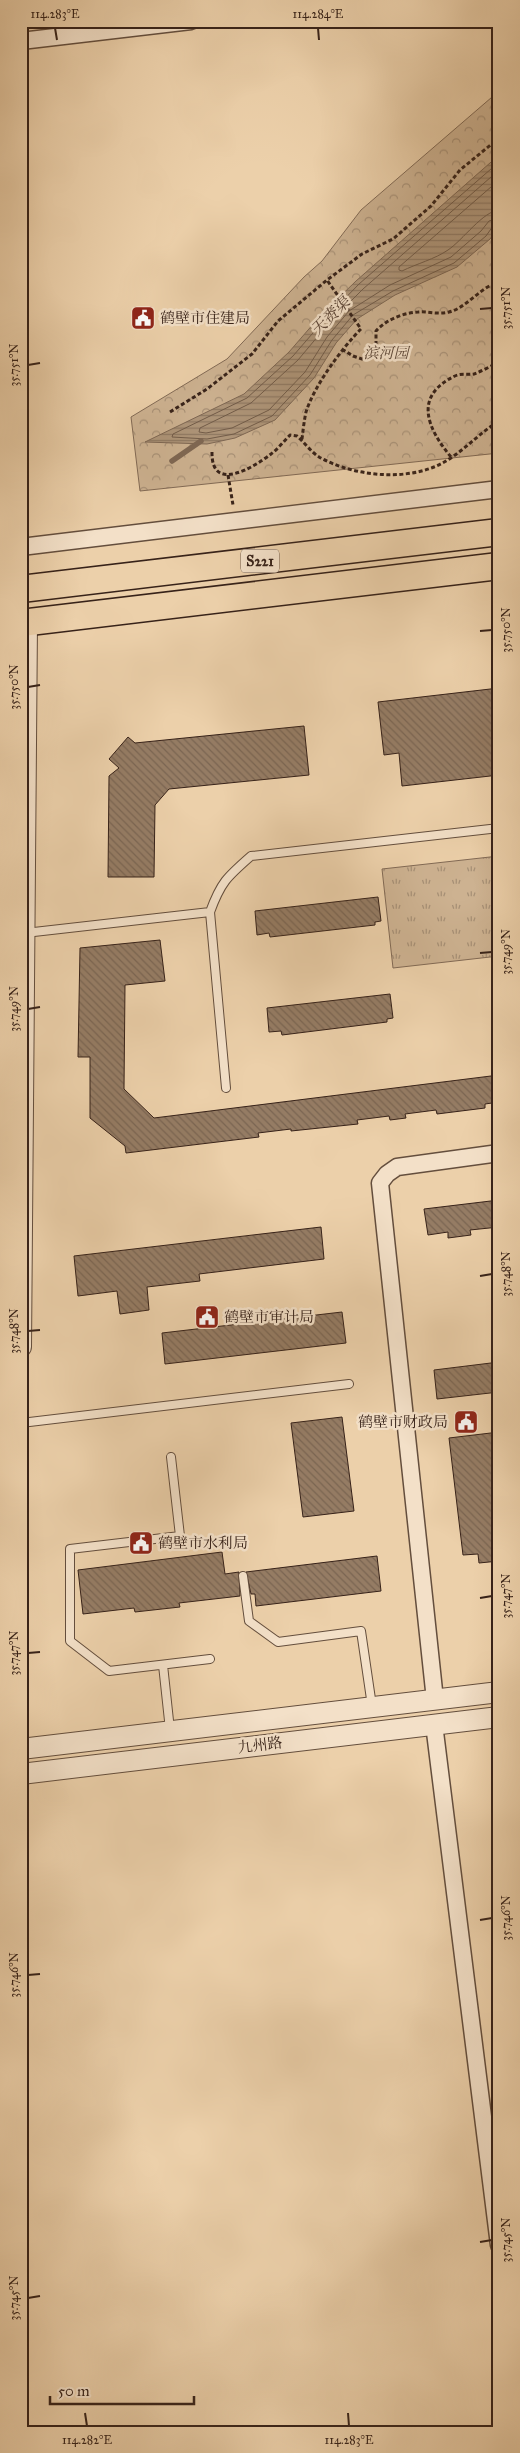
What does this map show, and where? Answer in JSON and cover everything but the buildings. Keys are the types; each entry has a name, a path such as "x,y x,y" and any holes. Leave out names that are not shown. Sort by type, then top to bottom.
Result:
{"main road":[{"name":"S221","path":"21,589 499,532"},
{"name":"S221","path":"24,623 499,566"}],"street":[{"path":"21,41 191,21"},
{"path":"21,547 499,489"},
{"path":"21,1347 25,933 24,623"},
{"path":"435,1700 380,1182 397,1166 499,1153"},
{"name":"九州路","path":"21,1749 499,1692"},
{"name":"九州路","path":"21,1774 499,1717"},
{"path":"434,1724 499,2245"}],"lane":[{"path":"226,1088 210,912 219,886 251,856 499,828"},
{"path":"25,933 210,912"},
{"path":"21,1423 349,1384"},
{"path":"171,1457 180,1536 70,1549 70,1641 109,1671 210,1659"},
{"path":"243,1576 249,1620 278,1642 361,1631 372,1708"},
{"path":"162,1665 170,1732"}],"path":[{"path":"170,412 207,389 252,354 278,321 326,280 362,254 393,239 431,206 460,170 499,138"},
{"path":"302,440 306,412 342,350 361,328 326,280"},
{"path":"342,350 366,360 376,350 376,331 386,321 418,312 428,314 449,312 466,305 481,292 499,283"},
{"path":"452,457 435,438 429,421 432,393 437,386 458,375 474,374 499,362"},
{"path":"212,452 211,463 218,472 228,475 252,468 273,453 290,435 297,436 317,456 346,469 376,473 416,472 434,467 452,457 499,421"},
{"path":"228,475 236,521"}],"green space":[{"name":"滨河园","path":"499,91 499,453 140,491 131,417 227,359 304,277 322,261 361,210"},
{"path":"499,856 499,956 393,968 382,869"}],"water":[{"path":"499,155 499,227 490,239 457,267 395,295 357,319 336,343 314,378 275,420 235,438 207,444 145,442 244,394 289,352 321,315 356,281"}],"waterway":[{"name":"天赉渠","path":"172,461 201,441"}],"place":[{"name":"鹤壁市住建局","path":"143,318"},
{"name":"鹤壁市审计局","path":"207,1317"},
{"name":"鹤壁市财政局","path":"466,1422"},
{"name":"鹤壁市水利局","path":"141,1543"}]}
